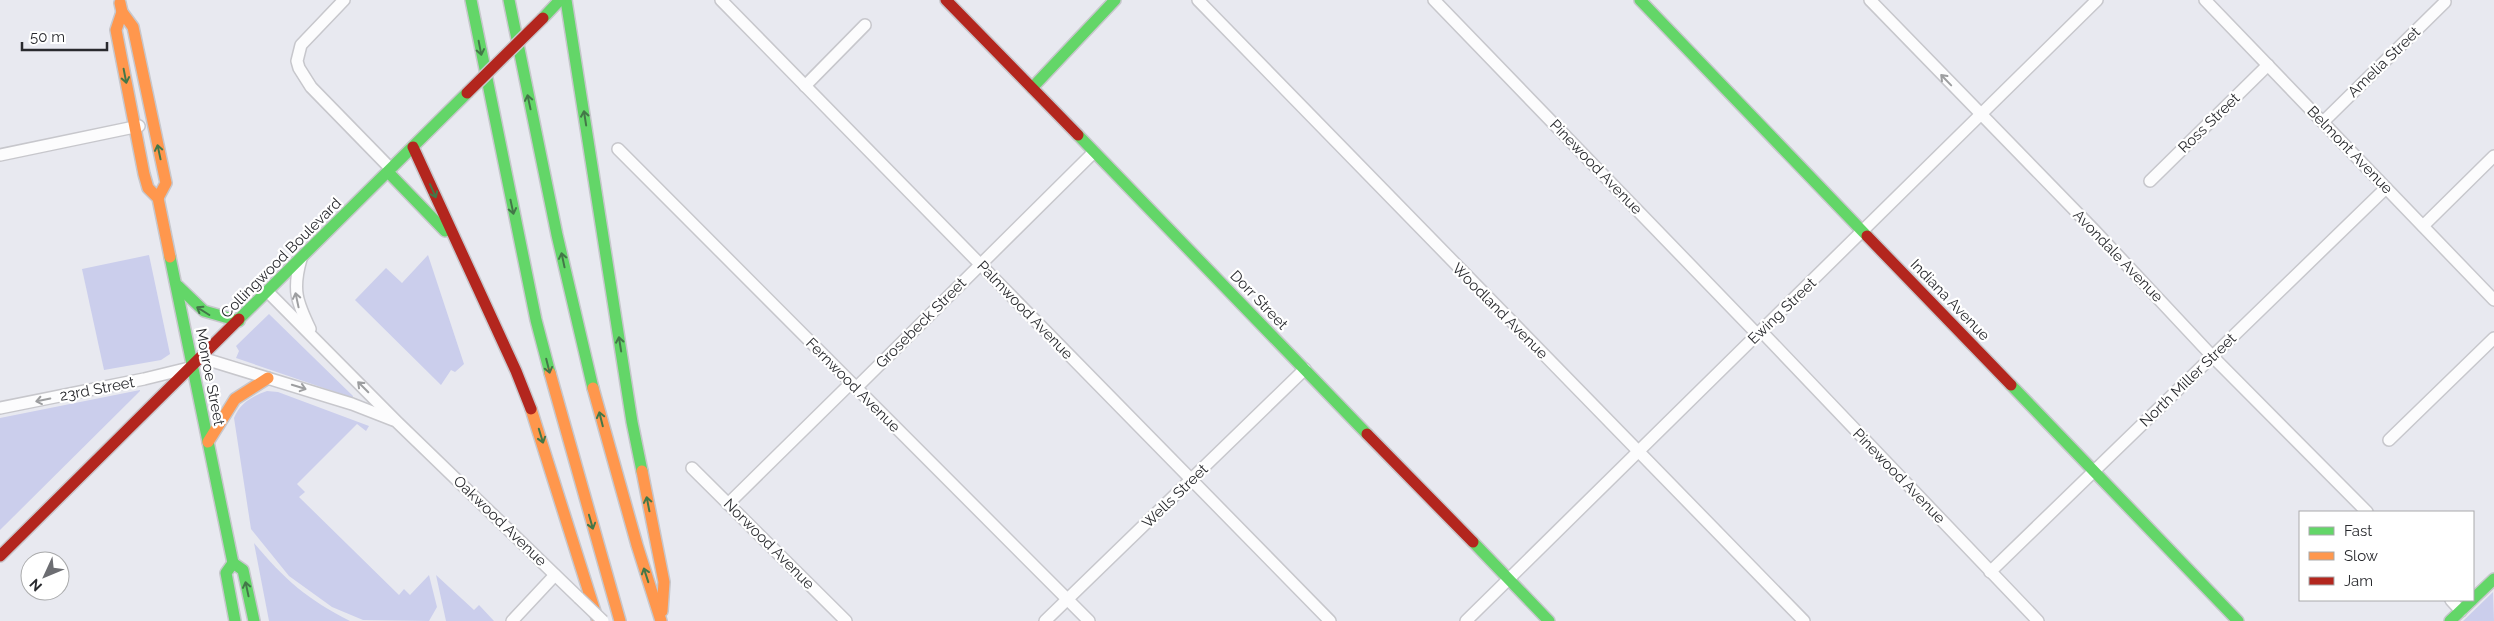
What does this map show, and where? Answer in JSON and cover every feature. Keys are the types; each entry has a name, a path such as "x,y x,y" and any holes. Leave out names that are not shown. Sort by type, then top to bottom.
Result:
{"main road":[{"name":"Monroe Street","path":"119,0 122,12 132,27 166,184 158,198"},
{"path":"471,0 536,320 570,450 620,621"},
{"path":"509,0 570,291 604,431 626,513 661,621"},
{"name":"Collingwood Boulevard","path":"0,556 202,358 560,0"},
{"path":"566,0 632,422 664,582 661,621"},
{"name":"Dorr Street","path":"946,0 1549,621"},
{"path":"1032,88 1115,0"},
{"name":"Indiana Avenue","path":"1640,0 2238,621"},
{"name":"Monroe Street","path":"122,12 116,30 148,188 158,198 233,563 243,570 254,621"},
{"path":"413,147 516,371 537,425 598,621"},
{"path":"390,170 456,242"},
{"path":"176,284 198,308 208,314 239,321"},
{"path":"208,442 235,399 244,391 268,378"},
{"name":"Monroe Street","path":"233,563 226,573 235,621"},
{"path":"2474,599 2493,580"},
{"path":"2450,621 2472,601"}],"street":[{"path":"344,0 306,38 302,44 297,61 301,74 311,87 390,170"},
{"name":"Palmwood Avenue","path":"720,0 1330,621"},
{"name":"Woodland Avenue","path":"1198,0 1804,621"},
{"name":"Pinewood Avenue","path":"1434,0 2038,621"},
{"path":"1648,9 1657,0"},
{"name":"Avondale Avenue","path":"1870,0 2094,230 2212,356 2366,511"},
{"name":"Ewing Street","path":"1466,621 2097,0"},
{"name":"Belmont Avenue","path":"2206,0 2494,300"},
{"name":"Amelia Street","path":"2323,122 2446,2"},
{"path":"805,86 865,25"},
{"name":"Ross Street","path":"2150,181 2268,65"},
{"path":"0,155 153,123"},
{"name":"Fernwood Avenue","path":"618,149 1089,621"},
{"name":"Grosebeck Street","path":"728,504 980,264 1094,152"},
{"path":"2424,226 2494,156"},
{"name":"North Miller Street","path":"1990,572 2386,188"},
{"name":"Oakwood Avenue","path":"301,258 296,277 296,296 298,305 314,338"},
{"name":"Oakwood Avenue","path":"268,292 397,422 603,621"},
{"path":"2389,440 2494,338"},
{"name":"Oakwood Avenue","path":"202,358 352,404 397,422"},
{"name":"23rd Street","path":"0,408 144,379 193,366"},
{"name":"Wells Street","path":"1045,621 1305,369"},
{"name":"Norwood Avenue","path":"692,468 846,621"},
{"path":"512,621 555,575"},
{"path":"2452,601 2461,611"}],"shaded area":[{"path":"149,255 170,354 161,360 104,370 82,269"},
{"path":"428,255 464,364 455,372 451,370 441,385 355,300 386,268 402,283"},
{"path":"269,314 353,398 236,358 239,351 236,346"},
{"path":"140,391 0,530 0,418"},
{"path":"267,391 278,392 369,426 366,431 357,424 297,484 305,492 299,497 399,595 404,589 410,595 429,575 437,607 429,621 363,620 332,607 289,576 251,529 234,418 247,401"},
{"path":"254,543 286,578 309,597 350,621 269,621"},
{"path":"436,575 474,610 479,605 494,621 446,621"},
{"path":"2493,592 2494,621 2463,621"}],"traffic: fast":[{"path":"471,0 536,320 550,373"},
{"path":"509,0 557,235 593,388"},
{"path":"543,18 560,0"},
{"path":"566,0 632,422 642,471"},
{"path":"1032,88 1115,0"},
{"path":"1640,0 1867,236"},
{"path":"239,319 467,93"},
{"path":"1078,135 1367,434"},
{"path":"388,172 445,231"},
{"path":"170,257 233,563"},
{"path":"178,286 204,311 239,321"},
{"path":"2011,385 2238,621"},
{"path":"1473,542 1549,621"},
{"path":"233,563 243,570 254,621"},
{"path":"233,563 226,573 235,621"},
{"path":"2474,598 2494,579"},
{"path":"2450,621 2471,601"}],"traffic: slow":[{"path":"120,3 122,12 133,27 166,183 158,198"},
{"path":"122,12 116,30 144,174 148,188 158,198 170,257"},
{"path":"550,373 620,621"},
{"path":"208,442 235,399 268,378"},
{"path":"593,388 637,545 661,621"},
{"path":"531,409 598,621"},
{"path":"642,471 664,582 662,611"}],"traffic: jam":[{"path":"946,0 1078,135"},
{"path":"467,93 543,18"},
{"path":"413,147 516,371 531,409"},
{"path":"1867,236 2011,385"},
{"path":"0,556 239,319"},
{"path":"1367,434 1473,542"}]}
